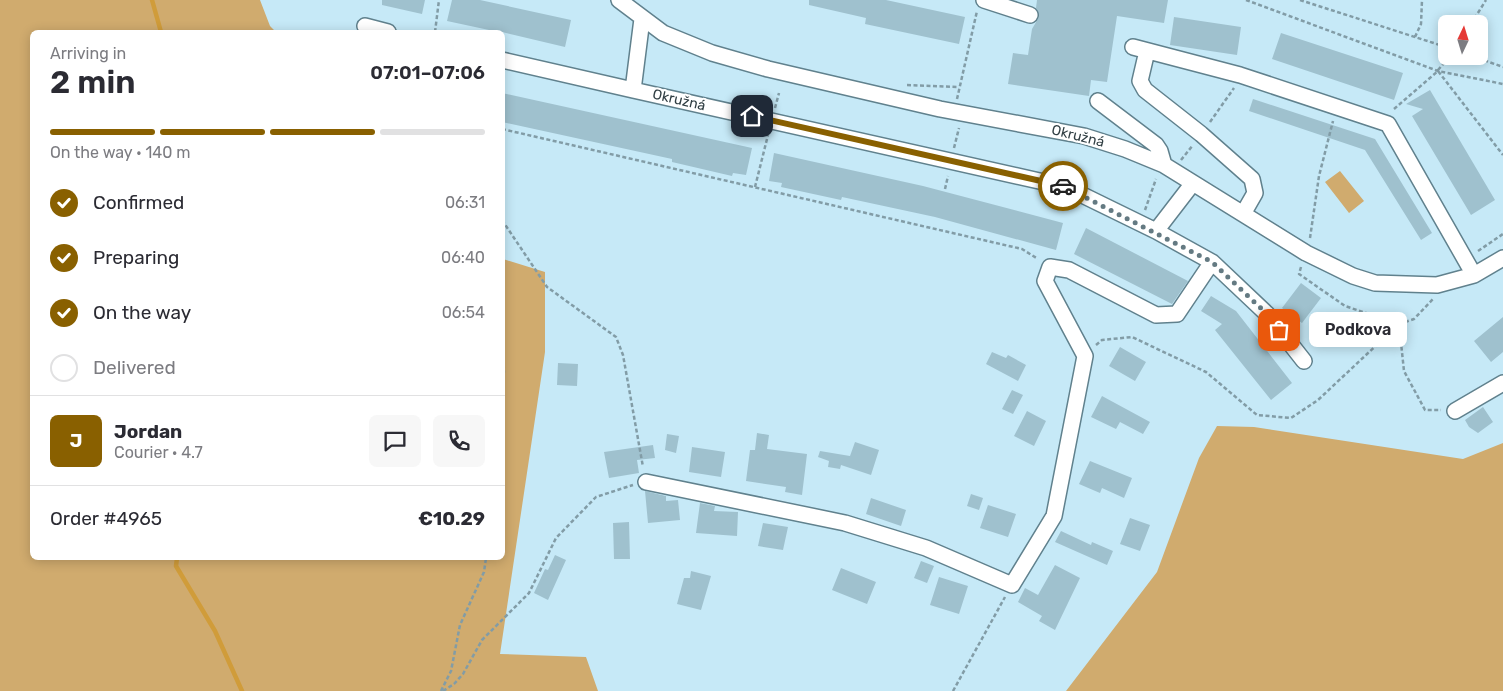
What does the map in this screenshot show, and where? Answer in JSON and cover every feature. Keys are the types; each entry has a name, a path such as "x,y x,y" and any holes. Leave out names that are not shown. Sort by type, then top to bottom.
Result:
{"street":[{"name":"Okružná","path":"619,0 642,18 681,42 712,53 768,69 955,111 1084,136 1125,149 1160,172 1193,182 1306,253 1353,276 1375,283 1437,285 1474,275 1503,258"},
{"path":"981,5 1030,15"},
{"name":"Okružná","path":"633,90 642,18"},
{"path":"365,26 380,30"},
{"path":"1242,214 1255,193 1256,186 1252,179 1201,134 1145,90 1140,80 1140,49 1240,75 1388,124 1474,275"},
{"name":"Okružná","path":"505,61 1066,187 1156,231 1212,262 1267,314 1304,361"},
{"path":"1098,101 1156,145 1160,151 1160,172"},
{"path":"1156,231 1193,182"},
{"path":"646,482 845,523 926,548 1012,585 1054,516 1084,356 1046,281 1050,267 1069,270 1156,315 1177,314 1212,262"},
{"path":"1455,411 1503,382"}],"path":[{"path":"435,30 439,0"},
{"path":"1246,0 1438,71 1503,84"},
{"path":"1302,0 1438,45"},
{"path":"1415,37 1420,27 1422,0"},
{"path":"1477,15 1486,0"},
{"path":"955,111 959,87 981,5"},
{"path":"1488,62 1503,67"},
{"path":"1394,109 1443,65"},
{"path":"1438,71 1503,155"},
{"path":"1180,162 1240,75"},
{"path":"904,85 959,87"},
{"path":"755,187 779,93"},
{"path":"1334,119 1319,176 1311,236 1299,274 1345,306 1399,324"},
{"path":"505,130 1022,249 1050,267"},
{"path":"1140,224 1160,172"},
{"path":"442,691 454,684 482,640 529,593 556,538 596,497 646,482 623,355 616,337 547,287 505,224"},
{"path":"1478,251 1503,234"},
{"path":"1084,356 1102,340 1132,337 1206,372 1257,415 1291,418 1318,400 1399,324 1414,318 1423,310 1433,298 1437,285"},
{"path":"1399,324 1404,371 1425,410 1455,411"},
{"path":"442,691 452,672 460,625 484,572 486,560"},
{"path":"953,691 1012,585"}],"shaded area":[{"path":"0,0 260,0 270,26 274,30 30,30 30,560 505,560 505,260 545,272 545,352 500,654 586,657 598,691 0,691"},
{"path":"1340,171 1364,201 1349,213 1325,182"},
{"path":"1217,426 1254,427 1463,459 1503,443 1503,691 1066,691 1157,572 1199,458"}],"building":[{"path":"382,0 425,0 422,14 382,5"},
{"path":"452,0 480,0 571,20 565,47 505,33 505,30 489,30 447,21"},
{"path":"809,0 886,0 965,17 959,44 865,24 866,18 809,5"},
{"path":"1037,0 1168,0 1164,23 1117,16 1107,82 1091,80 1089,96 1008,84 1013,53 1028,55 1032,29 1039,17 1036,8"},
{"path":"1174,17 1241,27 1237,55 1170,45"},
{"path":"1281,33 1403,73 1394,100 1272,59"},
{"path":"1430,90 1495,200 1471,215 1412,116 1423,109 1406,104"},
{"path":"505,94 752,148 746,175 733,173 732,176 672,162 672,159 505,123"},
{"path":"1253,99 1375,139 1432,233 1421,240 1365,150 1249,111"},
{"path":"774,153 923,186 1063,223 1056,250 935,217 842,197 841,200 781,187 782,183 769,181"},
{"path":"1086,228 1188,281 1172,304 1074,254"},
{"path":"1301,283 1321,298 1302,323 1282,308"},
{"path":"1211,296 1236,311 1292,383 1271,400 1215,330 1222,324 1201,311"},
{"path":"1503,317 1503,352 1491,362 1474,341"},
{"path":"1120,347 1146,362 1135,381 1109,366"},
{"path":"992,352 1006,358 1008,355 1026,365 1018,381 986,364"},
{"path":"558,363 578,364 577,386 557,385"},
{"path":"1012,390 1023,395 1013,414 1002,409"},
{"path":"1102,396 1150,422 1143,434 1120,422 1116,429 1091,417"},
{"path":"1483,407 1493,422 1478,433 1469,427 1465,420"},
{"path":"1027,411 1046,421 1034,446 1014,436"},
{"path":"757,433 769,435 767,449 807,454 802,495 785,492 786,487 746,481 750,450 755,450"},
{"path":"667,434 679,436 676,453 665,450"},
{"path":"855,442 879,450 871,475 841,465 840,469 828,467 829,461 818,457 820,451 850,456"},
{"path":"653,445 655,458 637,460 639,473 609,478 604,452"},
{"path":"692,447 725,452 721,477 689,472"},
{"path":"1090,461 1132,478 1124,498 1102,488 1100,493 1079,484"},
{"path":"645,491 666,496 666,501 678,500 680,520 648,523"},
{"path":"971,494 983,498 979,510 967,506"},
{"path":"871,498 906,510 901,526 866,514"},
{"path":"700,503 715,506 714,511 738,512 737,536 696,533"},
{"path":"988,505 1016,514 1008,537 980,528"},
{"path":"1130,518 1150,525 1140,551 1120,544"},
{"path":"629,522 630,559 614,559 613,523"},
{"path":"763,523 788,527 783,550 758,546"},
{"path":"1061,531 1091,545 1092,542 1113,551 1107,565 1055,542"},
{"path":"555,555 566,560 548,600 534,593 545,569 548,570"},
{"path":"921,561 934,566 927,583 914,578"},
{"path":"1055,565 1080,578 1055,630 1039,621 1042,616 1018,602 1025,588 1038,595"},
{"path":"841,568 876,582 867,604 832,590"},
{"path":"691,571 711,576 701,610 677,604 684,578 690,578"},
{"path":"939,577 968,586 959,614 930,605"}],"waterway":[{"path":"152,0 160,30"},
{"path":"177,560 176,566 215,631 242,691"}],"way so far":[{"path":"1063,186 1156,231 1212,262 1267,314 1279,330"}],"place":[{"name":"Podkova","path":"1279,330"}],"route":[{"path":"752,116 1063,186"}]}
